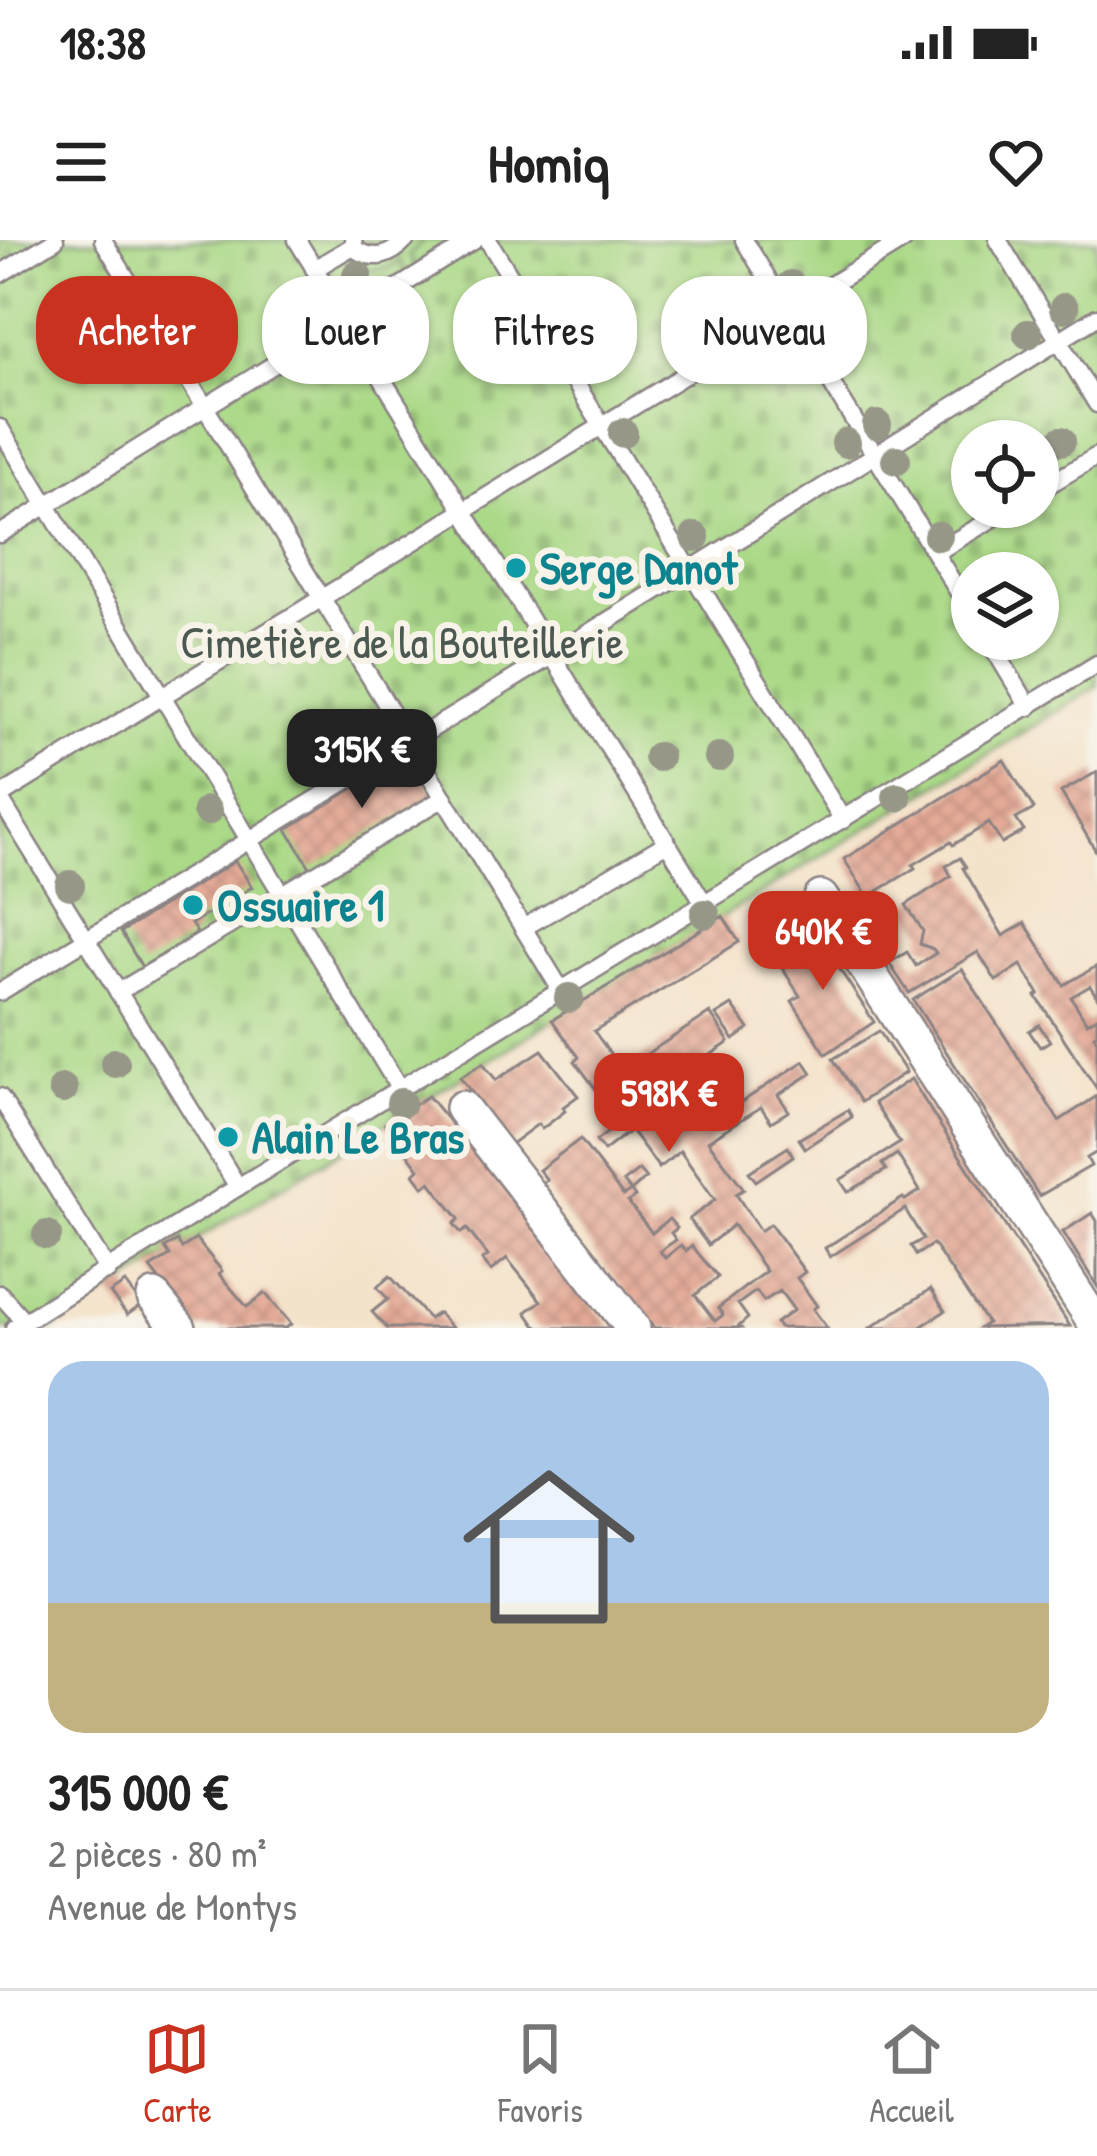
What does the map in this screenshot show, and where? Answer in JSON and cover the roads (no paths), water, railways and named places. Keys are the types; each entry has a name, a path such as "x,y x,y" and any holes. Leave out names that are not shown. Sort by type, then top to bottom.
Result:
{"street":[{"path":"821,898 1097,1326"},
{"path":"462,1108 633,1328"},
{"path":"154,1297 178,1328"}],"lane":[{"path":"0,274 55,240"},
{"path":"103,240 562,991"},
{"path":"418,276 475,240"},
{"path":"488,240 843,820"},
{"path":"744,240 766,276"},
{"path":"845,276 904,240"},
{"path":"998,240 1097,404"},
{"path":"302,242 318,276"},
{"path":"314,269 353,243 362,254 383,256 404,248 416,276"},
{"path":"0,992 1097,316"},
{"path":"0,534 262,373"},
{"path":"384,384 704,903"},
{"path":"238,1187 0,798 667,384"},
{"path":"832,384 951,579"},
{"path":"0,428 401,1090"},
{"path":"1059,479 1097,456"},
{"path":"935,553 977,528"},
{"path":"1001,660 1029,706"},
{"path":"0,1294 19,1325 1097,664"},
{"path":"118,992 444,798"},
{"path":"524,928 667,843"},
{"path":"0,1096 108,1270"}],"place":[{"name":"Serge Danot","path":"516,568"},
{"name":"Ossuaire 1","path":"193,905"},
{"name":"Alain Le Bras","path":"228,1137"}],"park label":[{"name":"Cimetière de la Bouteillerie","path":"402,642"}]}
